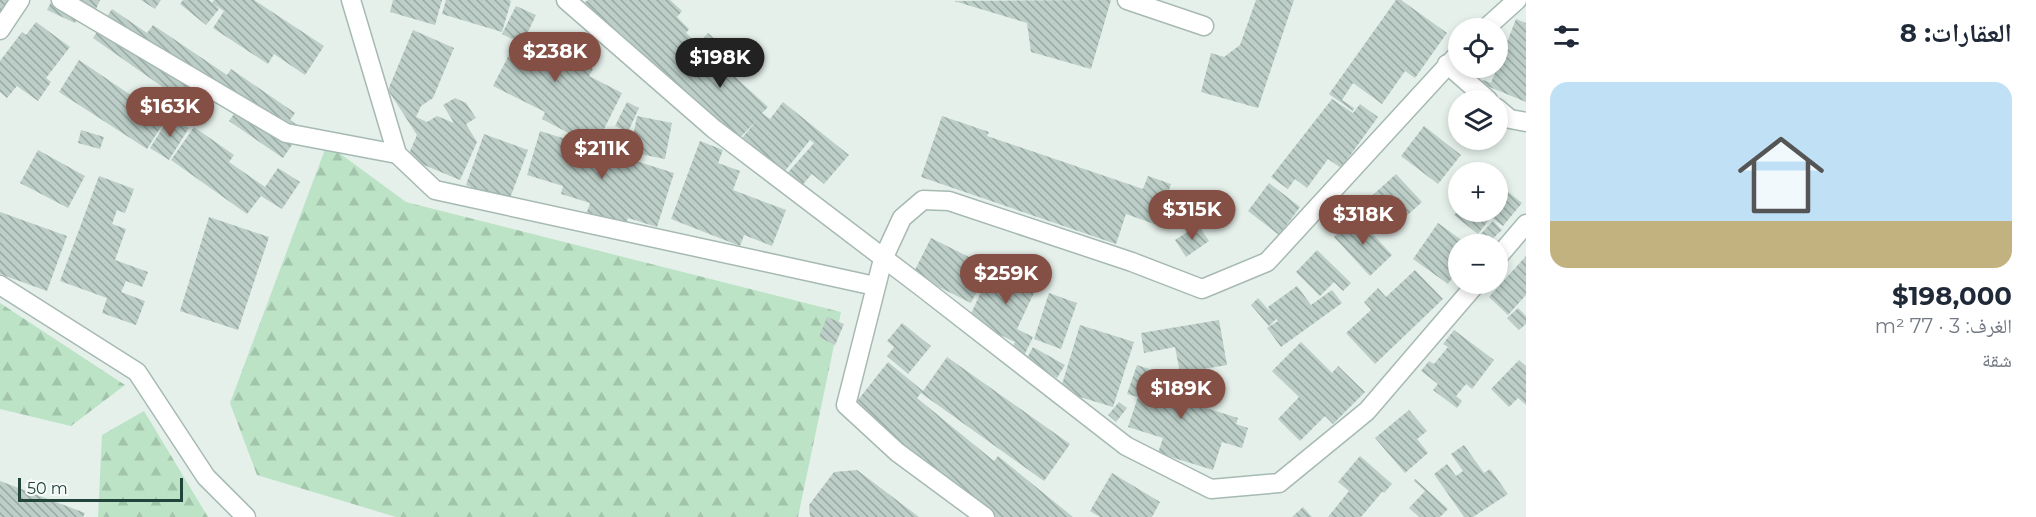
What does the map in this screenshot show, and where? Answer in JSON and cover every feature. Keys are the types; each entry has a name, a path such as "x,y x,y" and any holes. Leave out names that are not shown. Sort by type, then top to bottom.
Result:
{"street":[{"path":"0,30 20,0"},
{"path":"61,0 286,133 397,154"},
{"path":"350,0 397,154 435,190 875,286"},
{"path":"566,0 714,129 1126,446 1211,489 1279,483 1368,411 1467,294"},
{"path":"1127,0 1204,26"},
{"path":"1497,18 1517,0"},
{"path":"985,517 897,452 846,405 883,259 902,218 923,200 949,201 1132,262 1202,289 1267,262 1448,63"},
{"path":"1469,78 1479,90"},
{"path":"1508,117 1526,122"},
{"path":"1508,245 1526,224"},
{"path":"0,285 137,372 206,477 246,517"}],"green space":[{"path":"327,144 406,202 841,312 798,517 396,517 257,475 230,403"},
{"path":"0,303 125,385 71,426 0,409"},
{"path":"144,411 208,517 98,517 102,435"}],"building":[{"path":"0,0 10,0 0,18"},
{"path":"52,0 100,0 92,18 79,12 75,23 47,10"},
{"path":"141,0 161,0 155,9"},
{"path":"183,0 209,0 219,9 206,25 180,4"},
{"path":"214,0 254,0 324,46 305,75 274,54 268,64 213,28 224,11 212,3"},
{"path":"393,0 442,0 435,25 390,12"},
{"path":"446,0 511,1 502,32 442,14"},
{"path":"588,0 670,0 682,11 677,17 689,29 686,33 698,44 708,33 731,54 722,65 768,107 762,113 770,119 783,102 849,155 824,184 812,174 798,190 784,177 814,143 810,140 780,177 738,143 757,120 735,143 584,3"},
{"path":"1111,0 1091,69 1031,52 1027,23 954,1"},
{"path":"1256,0 1294,0 1258,108 1201,92 1211,53 1224,57 1240,45"},
{"path":"1396,0 1401,0 1447,33 1415,78 1405,71 1382,104 1353,83 1342,100 1354,108 1353,111 1329,94"},
{"path":"516,6 536,15 527,34 593,69 589,76 622,93 595,147 542,119 545,112 493,86 516,41 502,34"},
{"path":"112,9 147,33 153,25 227,75 231,69 295,113 290,120 303,129 283,158 229,121 241,104 218,88 201,114 93,38"},
{"path":"1516,19 1526,23 1526,102 1508,95 1508,90 1497,90 1482,84 1483,80 1491,83 1493,78 1508,78 1508,39"},
{"path":"36,22 70,47 46,78 51,82 38,101 17,86 7,98 0,92 0,61 22,32 26,35"},
{"path":"413,30 454,48 433,98 421,106 416,117 427,122 437,116 454,123 443,105 455,98 466,103 476,118 466,124 477,142 460,180 407,158 417,135 388,90"},
{"path":"79,60 166,119 147,149 59,92"},
{"path":"1332,99 1353,113 1360,104 1378,117 1341,168 1328,159 1307,188 1295,179 1288,189 1271,177"},
{"path":"627,102 639,108 628,132 615,126"},
{"path":"170,116 189,128 169,160 150,148"},
{"path":"637,116 672,123 665,159 630,152"},
{"path":"942,116 989,132 987,136 1143,189 1148,176 1171,184 1157,225 1126,214 1116,244 921,177"},
{"path":"1424,126 1448,145 1448,150 1455,150 1461,155 1455,162 1448,162 1448,171 1438,184 1401,156"},
{"path":"194,127 234,155 229,162 265,187 278,168 300,182 282,209 261,196 247,214 171,160"},
{"path":"81,130 104,137 100,149 78,143"},
{"path":"540,131 674,173 657,227 628,218 625,228 586,215 590,203 561,194 563,186 527,175"},
{"path":"484,134 528,150 509,201 466,185"},
{"path":"700,141 723,150 718,163 740,171 733,190 786,210 772,246 744,235 740,246 671,219"},
{"path":"38,150 85,176 68,208 20,183"},
{"path":"1396,174 1422,202 1390,231 1364,203"},
{"path":"99,176 134,189 125,213 117,210 112,224 126,229 115,260 148,272 142,287 126,281 121,292 145,301 136,325 102,313 107,298 60,281"},
{"path":"1269,183 1300,207 1279,235 1248,211"},
{"path":"1508,192 1522,203 1508,220"},
{"path":"0,212 67,236 47,291 0,274"},
{"path":"1356,216 1392,255 1370,276 1334,237"},
{"path":"209,217 269,237 238,330 180,311"},
{"path":"1463,222 1487,222 1478,234"},
{"path":"1492,222 1502,230 1498,234 1481,234"},
{"path":"1438,223 1453,234 1448,234 1448,284 1413,259"},
{"path":"1198,225 1209,241 1186,257 1175,240"},
{"path":"931,238 989,267 971,303 913,274"},
{"path":"1317,250 1351,283 1343,291 1334,282 1320,296 1296,272"},
{"path":"1526,256 1526,295 1508,315 1489,297 1492,294 1508,294 1508,276"},
{"path":"996,260 1040,280 1017,329 1033,337 1023,358 1010,352 1015,342 968,320"},
{"path":"1415,270 1443,299 1375,364 1346,333 1371,310 1364,302 1378,288 1386,297"},
{"path":"1297,286 1311,305 1332,290 1342,303 1281,347 1267,328 1278,321 1276,319 1269,326 1251,305 1258,298 1272,314 1268,307"},
{"path":"1049,293 1077,303 1061,349 1034,339"},
{"path":"1518,308 1526,316 1526,324 1519,330 1507,318"},
{"path":"827,317 844,324 835,345 819,337"},
{"path":"1219,320 1227,365 1180,373 1175,347 1144,353 1141,333"},
{"path":"902,323 931,346 908,374 887,356 894,347 887,341"},
{"path":"1080,325 1134,342 1113,407 1060,391"},
{"path":"1454,330 1494,360 1472,389 1466,384 1456,396 1462,401 1457,408 1433,390 1438,384 1421,371 1429,361 1434,364 1448,347 1443,344"},
{"path":"1301,342 1332,373 1338,366 1365,392 1333,424 1325,416 1300,441 1278,419 1299,397 1272,371"},
{"path":"1033,347 1065,365 1057,378 1026,360"},
{"path":"947,357 1070,444 1044,481 921,393 917,398 994,461 998,456 1073,517 993,517 854,405 888,362 923,391"},
{"path":"1519,360 1526,366 1526,405 1518,398 1509,407 1491,389"},
{"path":"1137,365 1186,381 1180,400 1238,418 1236,424 1248,428 1242,448 1222,442 1213,470 1158,453 1163,438 1128,427 1138,397 1127,394"},
{"path":"1119,402 1127,408 1116,422 1108,415"},
{"path":"1409,410 1427,431 1417,439 1428,453 1405,473 1375,438"},
{"path":"1464,445 1484,473 1490,469 1508,494 1473,517 1464,517 1434,474 1447,464 1456,476 1463,471 1451,454"},
{"path":"1360,456 1392,484 1361,517 1328,517 1349,491 1338,482"},
{"path":"857,470 919,517 810,517 809,505 834,472"},
{"path":"1112,473 1160,502 1152,517 1100,517 1090,511"},
{"path":"1415,479 1448,509 1440,517 1419,517 1409,508 1425,491 1414,481"},
{"path":"0,481 85,513 83,517 0,517"},
{"path":"1303,507 1312,517 1292,517"}]}
